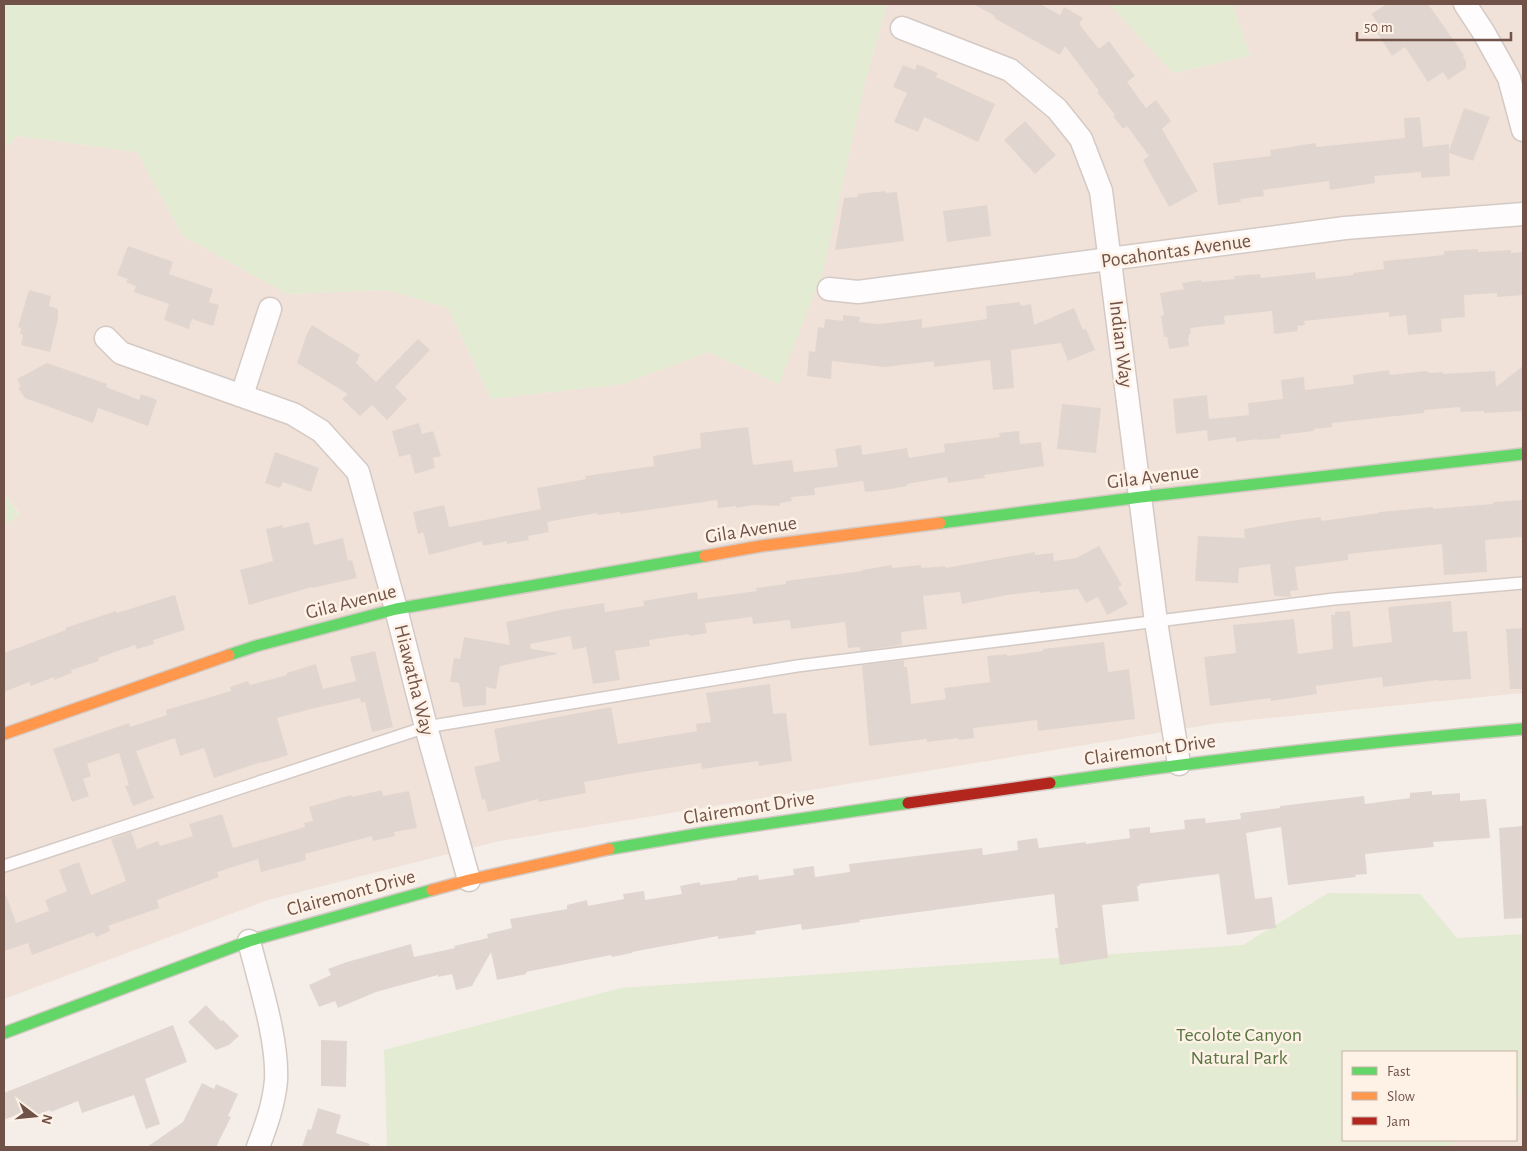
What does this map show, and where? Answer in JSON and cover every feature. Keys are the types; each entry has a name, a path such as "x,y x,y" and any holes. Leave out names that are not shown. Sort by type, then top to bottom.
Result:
{"main road":[{"name":"Gila Avenue","path":"4,734 256,646 396,609 761,546 1141,497 1523,454"},
{"name":"Clairemont Drive","path":"4,1033 248,941 469,880 588,853 704,833 1179,764 1398,739 1523,729"}],"street":[{"path":"1465,4 1484,33 1509,78 1523,130"},
{"name":"Indian Way","path":"902,28 1010,70 1057,109 1081,139 1101,190 1156,622 1179,764"},
{"name":"Pocahontas Avenue","path":"829,289 858,292 1345,228 1523,214"},
{"path":"242,395 270,309"},
{"name":"Hiawatha Way","path":"106,338 121,353 293,414 321,431 358,472 469,880"},
{"path":"248,941 272,1035 276,1080 271,1111 258,1147"}],"lane":[{"path":"4,866 426,727 798,666 1334,599 1523,583"}],"shaded area":[{"path":"887,4 1109,4 1174,73 1250,56 1232,4 1523,4 1523,693 1219,723 495,842 268,900 4,999 4,526 20,514 4,493 4,148 18,136 137,152 183,236 287,294 388,290 448,308 491,399 623,384 708,352 779,384"},
{"path":"1523,1092 1523,1147 1446,1147 1456,1141 1517,1141 1517,1095"}],"green space":[{"path":"4,4 887,4 866,78 823,271 779,384 708,352 623,384 491,399 448,308 388,290 287,294 183,236 137,152 18,136 4,148"},
{"path":"1109,4 1232,4 1250,56 1173,73"},
{"path":"4,493 20,515 4,526"},
{"name":"Tecolote Canyon Natural Park","path":"1328,893 1420,894 1457,938 1523,934 1523,1092 1517,1095 1517,1051 1342,1051 1342,1141 1456,1141 1449,1146 387,1147 384,1050 621,988 1243,945"}],"building":[{"path":"973,4 1040,4 1060,15 1064,7 1083,18 1079,24 1099,49 1109,41 1135,76 1127,82 1146,108 1156,100 1171,121 1162,129 1198,191 1169,207 1143,160 1149,156 1127,126 1123,129 1113,116 1115,115 1097,92 1099,91 1065,46 1060,55"},
{"path":"1387,4 1428,4 1464,55 1466,68 1448,80 1443,72 1428,82 1405,47 1392,56 1374,28 1379,25 1371,14"},
{"path":"917,64 938,73 936,77 995,104 978,142 924,117 918,132 894,122 907,93 893,87 903,65 915,70"},
{"path":"1464,108 1490,117 1473,161 1449,153 1450,176 1421,178 1421,172 1374,176 1375,183 1330,190 1329,181 1263,190 1264,196 1240,199 1241,202 1218,205 1213,163 1271,156 1270,150 1316,143 1316,147 1405,138 1404,118 1420,117 1423,147 1449,144 1449,151"},
{"path":"1025,121 1056,155 1035,174 1004,140"},
{"path":"885,191 886,193 897,192 904,241 835,250 844,198 858,197 858,194"},
{"path":"987,205 991,236 947,242 943,211"},
{"path":"128,246 173,262 169,274 213,289 209,302 219,305 213,326 192,319 189,329 164,320 169,304 134,292 136,286 126,282 128,279 117,275"},
{"path":"1478,249 1478,252 1511,250 1511,253 1523,252 1523,295 1497,297 1497,293 1464,295 1465,317 1441,319 1442,332 1408,335 1406,315 1389,317 1389,312 1304,321 1305,325 1297,326 1298,331 1274,334 1272,311 1224,316 1225,324 1190,328 1189,346 1169,349 1167,337 1164,337 1161,316 1164,315 1160,293 1184,289 1182,283 1201,280 1201,282 1235,279 1234,276 1260,274 1261,278 1315,272 1316,279 1354,275 1353,273 1384,269 1383,261 1444,255 1444,251"},
{"path":"29,290 51,296 49,306 58,309 58,319 50,352 21,345 23,335 20,334 21,328 18,327"},
{"path":"1020,302 1021,306 1031,304 1034,325 1074,308 1083,330 1086,329 1095,350 1068,361 1061,343 1011,350 1014,388 993,390 990,360 934,367 934,361 885,367 832,361 831,379 807,376 809,351 815,352 818,327 824,328 825,319 843,321 843,315 860,317 859,322 878,324 922,319 922,328 987,319 986,306"},
{"path":"312,325 360,355 356,363 376,382 418,339 430,350 395,387 407,399 387,420 372,405 360,416 342,399 348,394 297,363"},
{"path":"47,363 107,384 106,387 139,400 141,394 157,400 148,426 98,408 93,423 25,398 18,388 21,387 17,379"},
{"path":"1523,366 1523,411 1461,412 1460,407 1424,410 1424,413 1332,423 1332,427 1280,435 1281,438 1236,442 1236,437 1208,441 1207,430 1176,434 1173,399 1207,395 1209,419 1249,415 1248,403 1283,399 1281,380 1304,377 1305,390 1354,384 1353,375 1389,370 1390,375 1426,371 1429,373 1443,372 1443,374 1495,371 1496,387"},
{"path":"1062,404 1101,408 1096,453 1057,449"},
{"path":"419,423 422,434 433,431 441,456 433,458 435,468 415,474 410,454 399,457 392,431"},
{"path":"748,427 753,465 792,460 794,472 838,467 835,449 861,445 862,455 907,448 909,458 945,452 944,444 1000,437 999,433 1019,431 1020,444 1041,442 1044,466 984,475 985,478 948,483 947,477 907,484 907,486 865,492 863,481 814,488 815,495 791,497 792,501 780,503 780,506 753,505 736,508 736,506 718,508 717,500 620,514 620,512 598,515 597,513 547,522 549,532 528,536 529,540 507,544 507,541 483,546 482,541 429,555 423,532 418,534 413,512 444,505 449,527 541,509 537,488 586,479 585,476 654,466 653,456 701,448 700,433"},
{"path":"275,452 319,468 311,492 283,482 280,488 265,483"},
{"path":"1523,500 1523,537 1485,540 1487,572 1444,575 1442,544 1348,554 1348,560 1295,567 1298,590 1290,591 1291,597 1274,596 1270,564 1239,568 1238,583 1195,581 1198,536 1245,538 1244,529 1297,520 1321,517 1321,521 1379,512"},
{"path":"309,522 314,545 343,538 348,561 352,560 357,578 312,587 249,605 240,570 273,561 266,529 283,525 283,528"},
{"path":"1099,546 1122,585 1118,587 1128,604 1107,615 1098,597 1086,603 1078,589 1007,595 962,604 960,592 923,596 927,629 901,632 902,645 860,651 860,647 848,648 845,622 791,629 790,620 753,624 752,617 705,623 707,633 649,640 650,646 615,651 620,680 593,684 586,647 573,650 570,636 530,644 531,649 557,654 500,666 496,689 486,687 486,705 463,707 459,683 450,682 454,658 460,659 464,637 510,645 506,622 560,610 604,603 605,612 644,606 643,601 697,592 698,599 757,591 756,588 786,584 786,581 892,565 892,568 921,565 921,568 945,566 945,568 1035,552 1035,555 1053,553 1054,561 1076,558"},
{"path":"175,595 185,630 153,640 154,644 137,649 135,645 98,658 99,661 71,670 72,673 54,680 54,677 31,686 29,682 4,692 4,653 66,630 65,628 116,611 117,613"},
{"path":"1451,601 1453,632 1467,631 1471,679 1438,680 1383,687 1382,677 1316,686 1317,694 1271,701 1271,698 1210,706 1204,657 1236,653 1233,625 1294,619 1298,654 1333,649 1331,615 1335,615 1335,612 1350,611 1353,647 1392,642 1388,607"},
{"path":"1523,628 1523,689 1510,689 1506,629"},
{"path":"1104,642 1108,672 1129,669 1135,719 1038,731 1037,720 973,728 974,738 927,742 927,739 869,746 862,665 904,660 904,667 907,667 911,704 946,699 944,688 990,682 987,656 1007,654 1007,656 1043,651 1043,649"},
{"path":"375,651 393,727 372,732 365,702 361,703 360,698 277,718 288,755 214,778 204,748 180,756 175,738 136,751 154,798 133,806 125,786 129,785 119,753 87,764 91,776 83,779 89,796 72,802 53,749 129,723 130,727 167,715 166,710 231,691 230,687 248,681 250,685 287,675 287,673 316,664 323,689 356,681 350,657"},
{"path":"770,684 773,714 786,713 792,761 759,766 758,761 702,769 701,763 635,773 584,782 586,793 538,802 538,799 488,812 485,799 482,800 474,767 500,761 494,729 611,707 618,744 697,731 696,724 711,722 706,693"},
{"path":"382,790 383,796 409,791 417,828 394,832 395,836 373,841 372,836 305,854 306,860 261,872 258,859 217,872 219,877 157,900 159,908 108,926 110,931 96,937 94,932 32,955 28,943 4,951 4,895 6,895 16,923 49,911 45,900 67,891 59,870 79,862 91,895 126,881 111,839 131,832 137,849 158,841 160,846 193,836 189,824 222,814 233,848 305,827 304,823 313,821 309,807 351,795 352,797"},
{"path":"1432,791 1432,795 1460,793 1460,801 1486,799 1490,838 1433,842 1434,847 1365,854 1367,874 1288,885 1281,827 1246,833 1255,899 1272,897 1276,928 1227,935 1219,874 1139,884 1140,886 1137,886 1139,901 1102,905 1108,958 1060,965 1055,928 1058,928 1054,894 859,920 860,922 802,930 801,924 755,931 756,934 718,939 718,936 612,957 611,955 526,972 526,974 497,980 491,952 472,986 456,990 452,974 438,977 438,975 376,992 338,1008 335,1001 319,1007 309,985 331,975 328,969 347,962 411,944 414,957 455,948 454,946 488,938 487,934 512,928 510,919 567,909 567,905 587,900 588,906 624,899 623,894 644,891 645,900 682,894 680,886 700,882 700,885 737,880 737,878 758,875 759,880 794,875 793,869 814,866 815,877 850,872 849,864 982,848 983,855 1018,850 1017,841 1037,838 1039,848 1086,842 1086,844 1130,838 1129,829 1150,827 1150,833 1185,829 1184,820 1205,818 1206,823 1241,819 1240,813 1280,808 1280,806 1364,796 1365,804 1410,798 1410,793"},
{"path":"1523,826 1523,918 1504,919 1499,828"},
{"path":"206,1005 239,1036 229,1045 216,1050 188,1022"},
{"path":"173,1025 187,1062 145,1079 160,1124 146,1129 134,1095 82,1113 78,1101 51,1112 50,1110 28,1118 25,1111 4,1120 4,1093"},
{"path":"321,1040 347,1041 346,1087 321,1086"},
{"path":"202,1083 214,1089 216,1084 238,1094 228,1116 231,1117 216,1147 147,1147 183,1122"},
{"path":"318,1108 341,1115 336,1133 370,1144 369,1147 302,1147 308,1129 311,1130"}],"traffic: fast":[{"path":"940,523 1141,497 1523,454"},
{"path":"229,655 256,646 396,609 705,556"},
{"path":"1050,783 1286,752 1523,729"},
{"path":"609,849 908,803"},
{"path":"4,1033 249,941 432,890"}],"traffic: slow":[{"path":"705,556 761,546 940,523"},
{"path":"4,734 229,655"},
{"path":"432,890 609,849"}],"traffic: jam":[{"path":"908,803 1050,783"}]}
